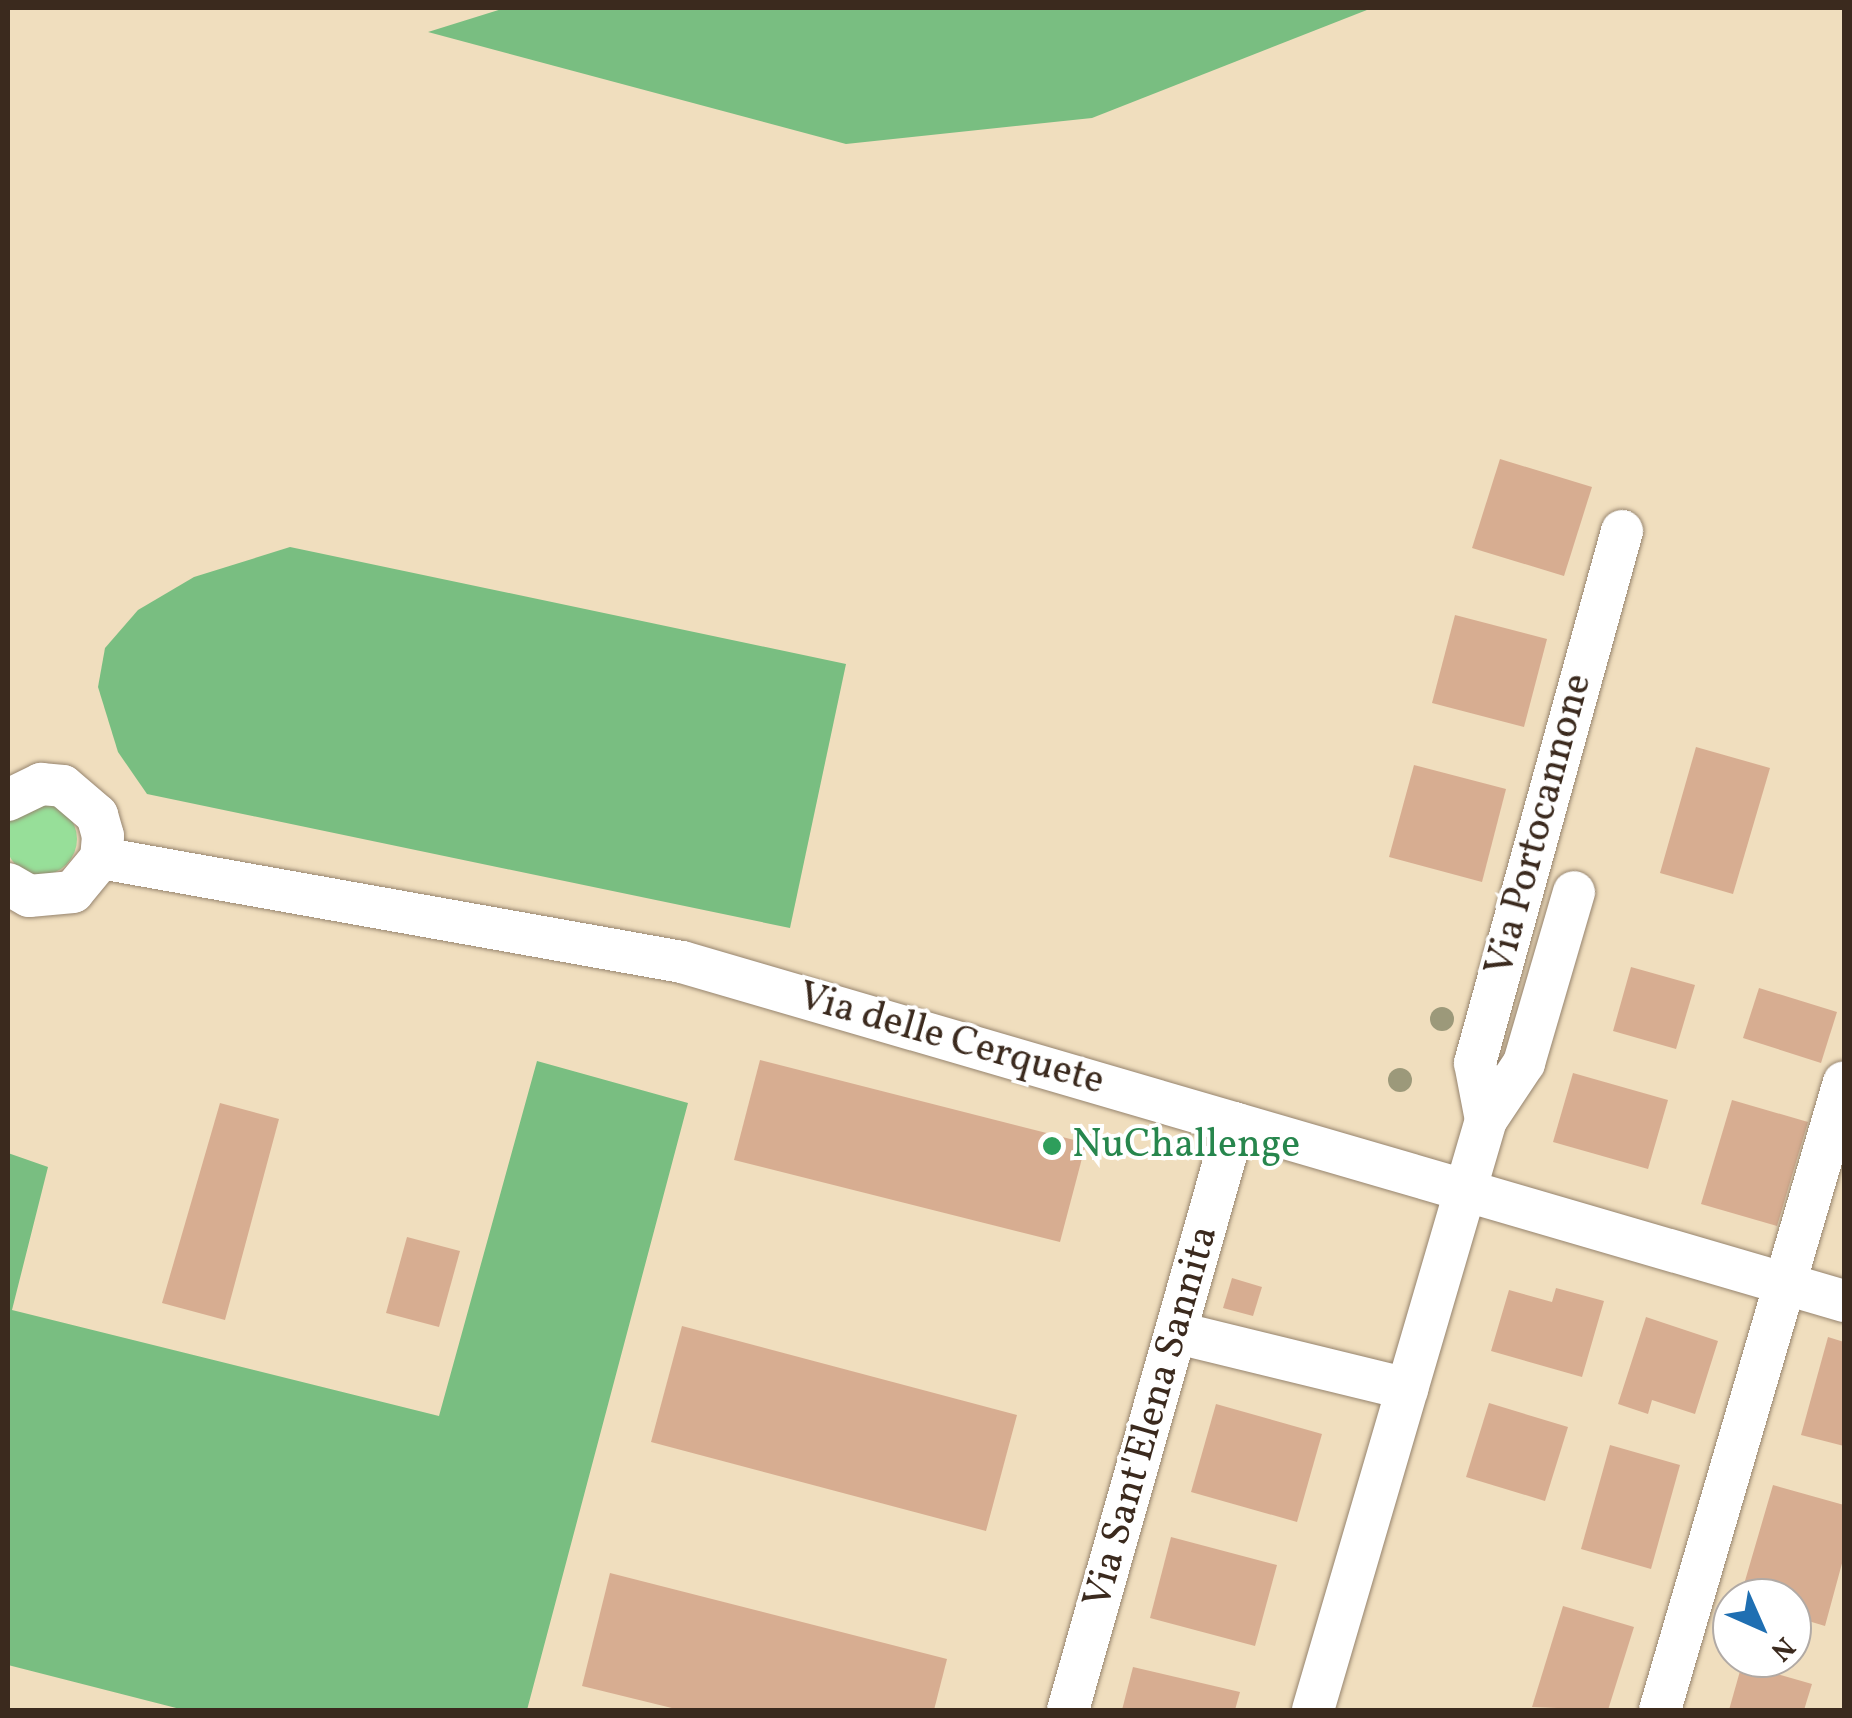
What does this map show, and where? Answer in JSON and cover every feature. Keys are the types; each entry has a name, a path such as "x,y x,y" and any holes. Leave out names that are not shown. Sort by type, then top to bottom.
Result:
{"street":[{"name":"Via Portocannone","path":"1486,1120 1475,1063 1622,531"},
{"path":"8,800 41,784 83,797 97,814 101,858 82,885 51,898 29,896 8,884"},
{"name":"Via delle Cerquete","path":"101,858 219,874 370,909 682,962 1844,1301"},
{"name":"Via Portocannone","path":"1466,1189 1486,1120 1524,1064 1574,892"},
{"path":"1660,1710 1844,1082"},
{"name":"Via Sant'Elena Sannita","path":"1068,1710 1235,1123"},
{"path":"1313,1710 1466,1189"},
{"path":"1178,1333 1407,1389"}],"green space":[{"path":"505,8 1372,8 1092,118 846,144 428,32"},
{"path":"290,547 846,664 790,928 147,794 118,752 98,687 105,648 138,610 194,577"},
{"path":"41,803 66,814 77,839 66,864 41,875 16,864 5,839 16,814"},
{"path":"537,1061 688,1103 527,1710 184,1710 8,1665 8,1153 48,1167 12,1310 439,1416"}],"building":[{"path":"1500,459 1592,487 1564,576 1472,548"},
{"path":"1455,615 1547,639 1524,727 1432,703"},
{"path":"1696,747 1770,768 1733,894 1660,873"},
{"path":"1414,765 1506,789 1482,882 1389,857"},
{"path":"1631,967 1695,985 1676,1049 1613,1031"},
{"path":"1759,988 1837,1012 1821,1063 1743,1038"},
{"path":"760,1060 1086,1143 1060,1242 734,1160"},
{"path":"1573,1073 1668,1100 1648,1169 1553,1142"},
{"path":"1732,1100 1808,1122 1777,1226 1701,1204"},
{"path":"220,1103 279,1119 225,1320 162,1303"},
{"path":"407,1237 460,1251 439,1327 386,1313"},
{"path":"1232,1278 1262,1287 1253,1316 1223,1308"},
{"path":"1556,1288 1604,1301 1582,1377 1491,1351 1509,1290 1552,1302"},
{"path":"1646,1317 1718,1341 1695,1414 1652,1400 1648,1414 1618,1404"},
{"path":"682,1326 1017,1415 986,1531 651,1442"},
{"path":"1828,1337 1844,1342 1844,1446 1801,1435"},
{"path":"1489,1403 1568,1427 1545,1501 1466,1477"},
{"path":"1216,1404 1322,1434 1297,1522 1191,1492"},
{"path":"1610,1445 1680,1465 1651,1569 1581,1549"},
{"path":"1773,1485 1844,1505 1844,1556 1825,1626 1812,1622 1812,1578 1746,1578"},
{"path":"1171,1537 1277,1565 1255,1646 1150,1618"},
{"path":"610,1573 947,1659 934,1710 680,1710 582,1686"},
{"path":"1563,1606 1634,1627 1608,1710 1532,1707"},
{"path":"1133,1667 1240,1692 1235,1710 1122,1710"},
{"path":"1738,1678 1791,1678 1812,1684 1804,1710 1729,1710"}],"place":[{"name":"NuChallenge","path":"1052,1146"}]}
